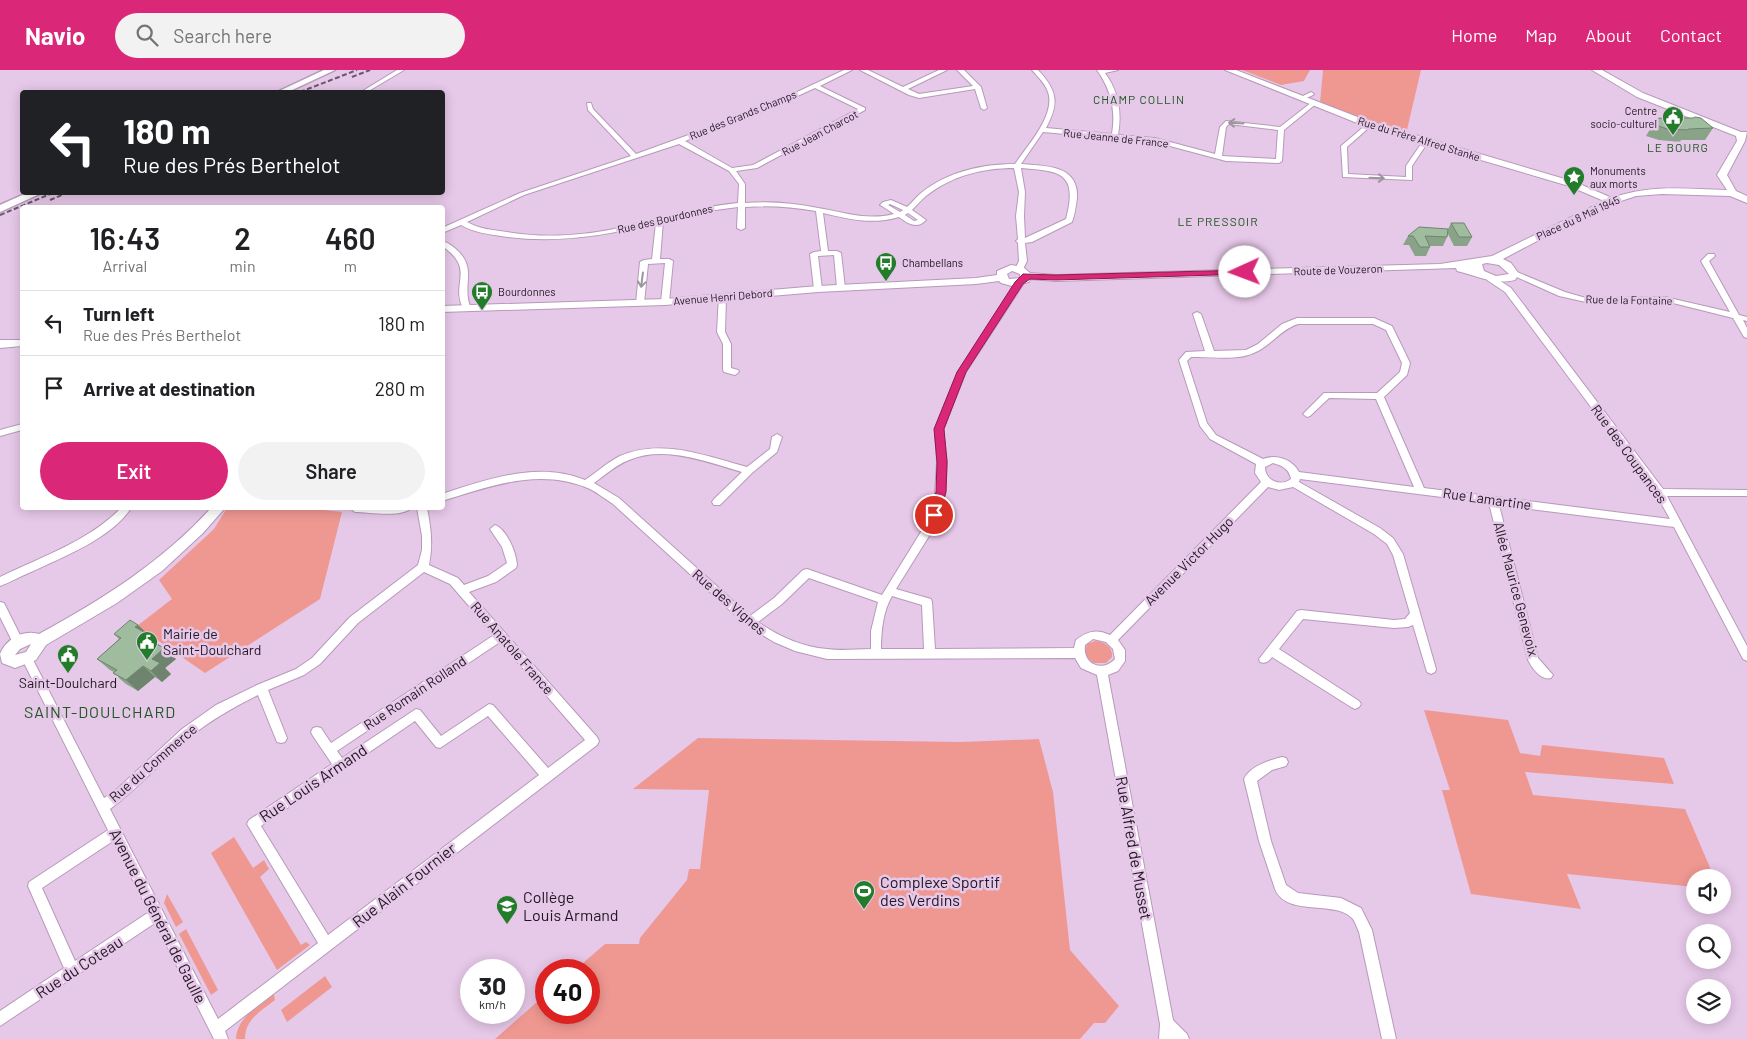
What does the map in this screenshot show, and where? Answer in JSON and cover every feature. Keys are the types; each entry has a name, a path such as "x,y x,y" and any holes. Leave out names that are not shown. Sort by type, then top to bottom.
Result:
{"main road":[{"path":"286,90 331,70"},
{"path":"0,208 32,195"}],"street":[{"path":"367,90 401,70"},
{"name":"Rue des Grands Champs","path":"445,230 522,194 679,141 765,109 849,70"},
{"path":"863,70 911,94 919,96 978,87"},
{"path":"903,89 944,70"},
{"path":"960,70 978,87 984,108"},
{"path":"876,654 876,631 887,595 915,551 934,515 941,492 942,462 939,429 962,372 1022,276 1023,261 1020,241 1022,192 1017,165 1050,114 1053,98 1048,86 1035,70"},
{"path":"1114,70 1101,71 1112,89 1117,103 1118,118 1115,136"},
{"name":"Rue du Frère Alfred Stanke","path":"1229,70 1302,98 1312,98 1370,124 1572,184 1612,202"},
{"path":"1596,70 1640,94 1744,135 1723,170 1722,176 1731,188 1732,193 1747,200"},
{"name":"Rue Jean Charcot","path":"731,170 755,167 863,109 815,86"},
{"path":"1218,157 1222,127 1228,122 1281,129 1312,98"},
{"path":"589,104 590,109 635,156"},
{"path":"1370,124 1344,146 1345,176 1410,179 1409,166 1426,142"},
{"name":"Rue Jeanne de France","path":"1041,130 1115,136 1172,144 1218,157 1239,160 1279,161 1281,129"},
{"path":"679,141 731,170 742,184 741,228"},
{"name":"Rue des Bourdonnes","path":"462,222 481,230 507,235 555,238 601,233 690,212 742,205 794,206 862,219 879,219 898,215 908,210 927,191 953,177 985,167 1017,165 1040,168 1067,175 1070,179 1073,193 1069,220 1029,240 1020,241"},
{"name":"Rue Jean Charcot","path":"742,184 755,167"},
{"name":"Place du 8 Mai 1945","path":"1493,260 1543,233 1625,196 1645,191 1732,193"},
{"path":"898,215 884,205 885,203 891,202 908,210"},
{"path":"820,210 825,254"},
{"name":"Rue des Bourdonnes","path":"898,215 916,224 922,220 908,210"},
{"path":"656,262 660,219"},
{"path":"445,246 458,257 465,270 462,286 464,302 467,308"},
{"path":"1510,252 1506,264 1510,281"},
{"path":"818,289 814,254 837,253 841,288"},
{"path":"1710,256 1705,261 1743,318 1747,335"},
{"path":"1506,264 1493,260 1483,260 1482,271 1510,281"},
{"path":"640,303 644,262 669,261 664,302"},
{"name":"Route de Vouzeron","path":"1022,276 1056,278 1440,267 1482,271"},
{"name":"Avenue Henri Debord","path":"445,309 664,302 818,289 976,281 1002,277 1001,273 1006,269 1022,276"},
{"name":"Rue de la Fontaine","path":"1510,281 1586,300 1665,299 1743,318"},
{"name":"Rue des Coupances","path":"1510,281 1660,492 1747,656"},
{"path":"722,297 722,332 728,344 727,370 735,372"},
{"path":"1197,314 1210,353"},
{"path":"1308,414 1327,395 1379,396 1404,373 1406,363 1389,328 1374,320 1297,320 1286,323 1255,349 1241,354 1189,354 1183,360 1203,424 1214,437 1262,463 1273,460 1290,467 1295,479 1390,541 1398,554 1432,669"},
{"path":"0,344 20,343"},
{"path":"1379,396 1420,490"},
{"path":"0,433 20,428"},
{"path":"717,502 774,450 777,437"},
{"path":"587,483 625,458 656,451 677,452 749,471"},
{"path":"1262,463 1260,474 1267,482 1284,486 1295,479"},
{"name":"Rue des Vignes","path":"445,497 494,480 521,476 556,476 587,483 602,490 616,501 750,622 770,637 794,647 827,654 1078,653"},
{"name":"Rue Lamartine","path":"1295,479 1420,490 1677,524"},
{"name":"Avenue Victor Hugo","path":"1111,640 1267,482"},
{"path":"1660,492 1747,494"},
{"name":"Allée Maurice Genevoix","path":"1493,500 1533,660 1547,676"},
{"path":"0,582 97,534 120,516 124,510"},
{"path":"38,642 138,584 167,561 203,526 216,510"},
{"path":"422,510 427,536 427,550 423,567"},
{"path":"462,590 492,580 512,565 504,541 495,529"},
{"name":"Rue Anatole France","path":"423,567 454,581 593,741"},
{"name":"Rue du Commerce","path":"102,807 119,796 186,733 220,709 261,688 300,672 316,661 354,620 423,567"},
{"path":"750,622 778,601 807,572 887,595 927,602 930,654"},
{"path":"0,606 18,642"},
{"path":"1355,704 1268,655 1301,614 1394,624 1408,623 1415,614"},
{"path":"1735,636 1747,635"},
{"name":"Rue Romain Rolland","path":"329,750 501,636"},
{"path":"1099,636 1111,640 1119,650 1120,661 1113,668 1102,671 1095,670 1083,663 1078,653 1080,643 1088,637 1099,636"},
{"path":"31,638 38,642 38,649 26,659 14,662 4,661 7,653 18,642 31,638"},
{"name":"Avenue du Général de Gaulle","path":"26,659 218,1034"},
{"name":"Rue Alfred de Musset","path":"1102,671 1167,1024 1166,1039"},
{"path":"261,688 281,738"},
{"path":"405,699 440,743 489,709 547,776"},
{"name":"Rue Louis Armand","path":"327,945 254,824 416,714"},
{"path":"317,732 340,766"},
{"name":"Rue Alain Fournier","path":"218,1034 327,945 593,741"},
{"path":"1282,762 1269,766 1250,778 1265,841 1281,889 1296,899 1341,904 1356,912 1365,930 1389,1039"},
{"path":"72,972 34,886 115,833"},
{"name":"Rue du Coteau","path":"0,1019 158,914"},
{"path":"1167,1024 1182,1039"}],"shaded area":[{"path":"1242,70 1310,70 1304,81 1281,85"},
{"path":"1323,70 1421,70 1406,134 1320,103"},
{"path":"226,510 324,510 342,512 320,599 205,673 137,626 172,599 159,580 214,529"},
{"path":"1095,641 1105,644 1111,650 1112,657 1106,663 1093,663 1084,654 1087,644"},
{"path":"1424,710 1508,720 1520,753 1540,756 1542,745 1664,758 1674,784 1525,772 1533,795 1685,809 1711,869 1686,869 1686,886 1567,874 1581,909 1471,894 1442,790 1450,790"},
{"name":"Complexe Sportif des Verdins","path":"698,738 961,742 1039,739 1053,792 1070,950 1119,1006 1105,1023 1094,1023 1080,1039 495,1039 512,1024 525,1024 525,1013 535,1004 535,1024 600,1024 600,959 588,959 605,944 639,944 640,938 687,880 689,869 700,869 709,790 633,789"},
{"path":"234,837 253,868 264,860 269,869 260,877 301,945 306,942 310,945 277,970 211,853"},
{"path":"167,894 183,922 176,927 164,903"},
{"path":"186,929 218,990 211,995 179,934"},
{"path":"325,976 332,987 287,1022 281,1010"},
{"path":"271,995 274,995 275,1000 259,1012 251,1021 245,1039 236,1039 237,1032 244,1019"}],"building":[{"path":"1659,118 1672,120 1674,118 1701,118 1713,128 1667,129 1653,124"},
{"path":"1451,223 1464,223 1472,237 1459,237"},
{"path":"1419,227 1448,229 1447,237 1425,236 1430,247 1420,247 1413,236 1408,236"},
{"path":"130,620 138,625 135,627 147,634 144,637 164,648 152,659 160,663 151,671 143,666 126,680 113,673 117,670 97,659 121,638 114,634"}],"railway":[{"path":"305,90 357,70"},
{"path":"352,77 370,70"},
{"path":"24,205 48,195"},
{"path":"50,200 62,195"},
{"path":"0,215 20,207"}],"place":[{"name":"Centre socio-culturel","path":"1673,136"},
{"name":"Monuments aux morts","path":"1574,196"},
{"name":"Chambellans","path":"886,282"},
{"name":"Bourdonnes","path":"482,311"},
{"name":"Mairie de Saint-Doulchard","path":"147,661"},
{"name":"Saint-Doulchard","path":"68,674"},
{"name":"Complexe Sportif des Verdins","path":"864,910"},
{"name":"Collège Louis Armand","path":"507,925"}],"district":[{"name":"CHAMP COLLIN","path":"1139,100"},
{"name":"LE BOURG","path":"1678,148"},
{"name":"LE PRESSOIR","path":"1218,222"},
{"name":"SAINT-DOULCHARD","path":"100,712"}],"route":[{"path":"934,515 941,492 942,462 939,429 962,372 1020,282 1025,280 1026,276 1056,278 1245,272"}]}
